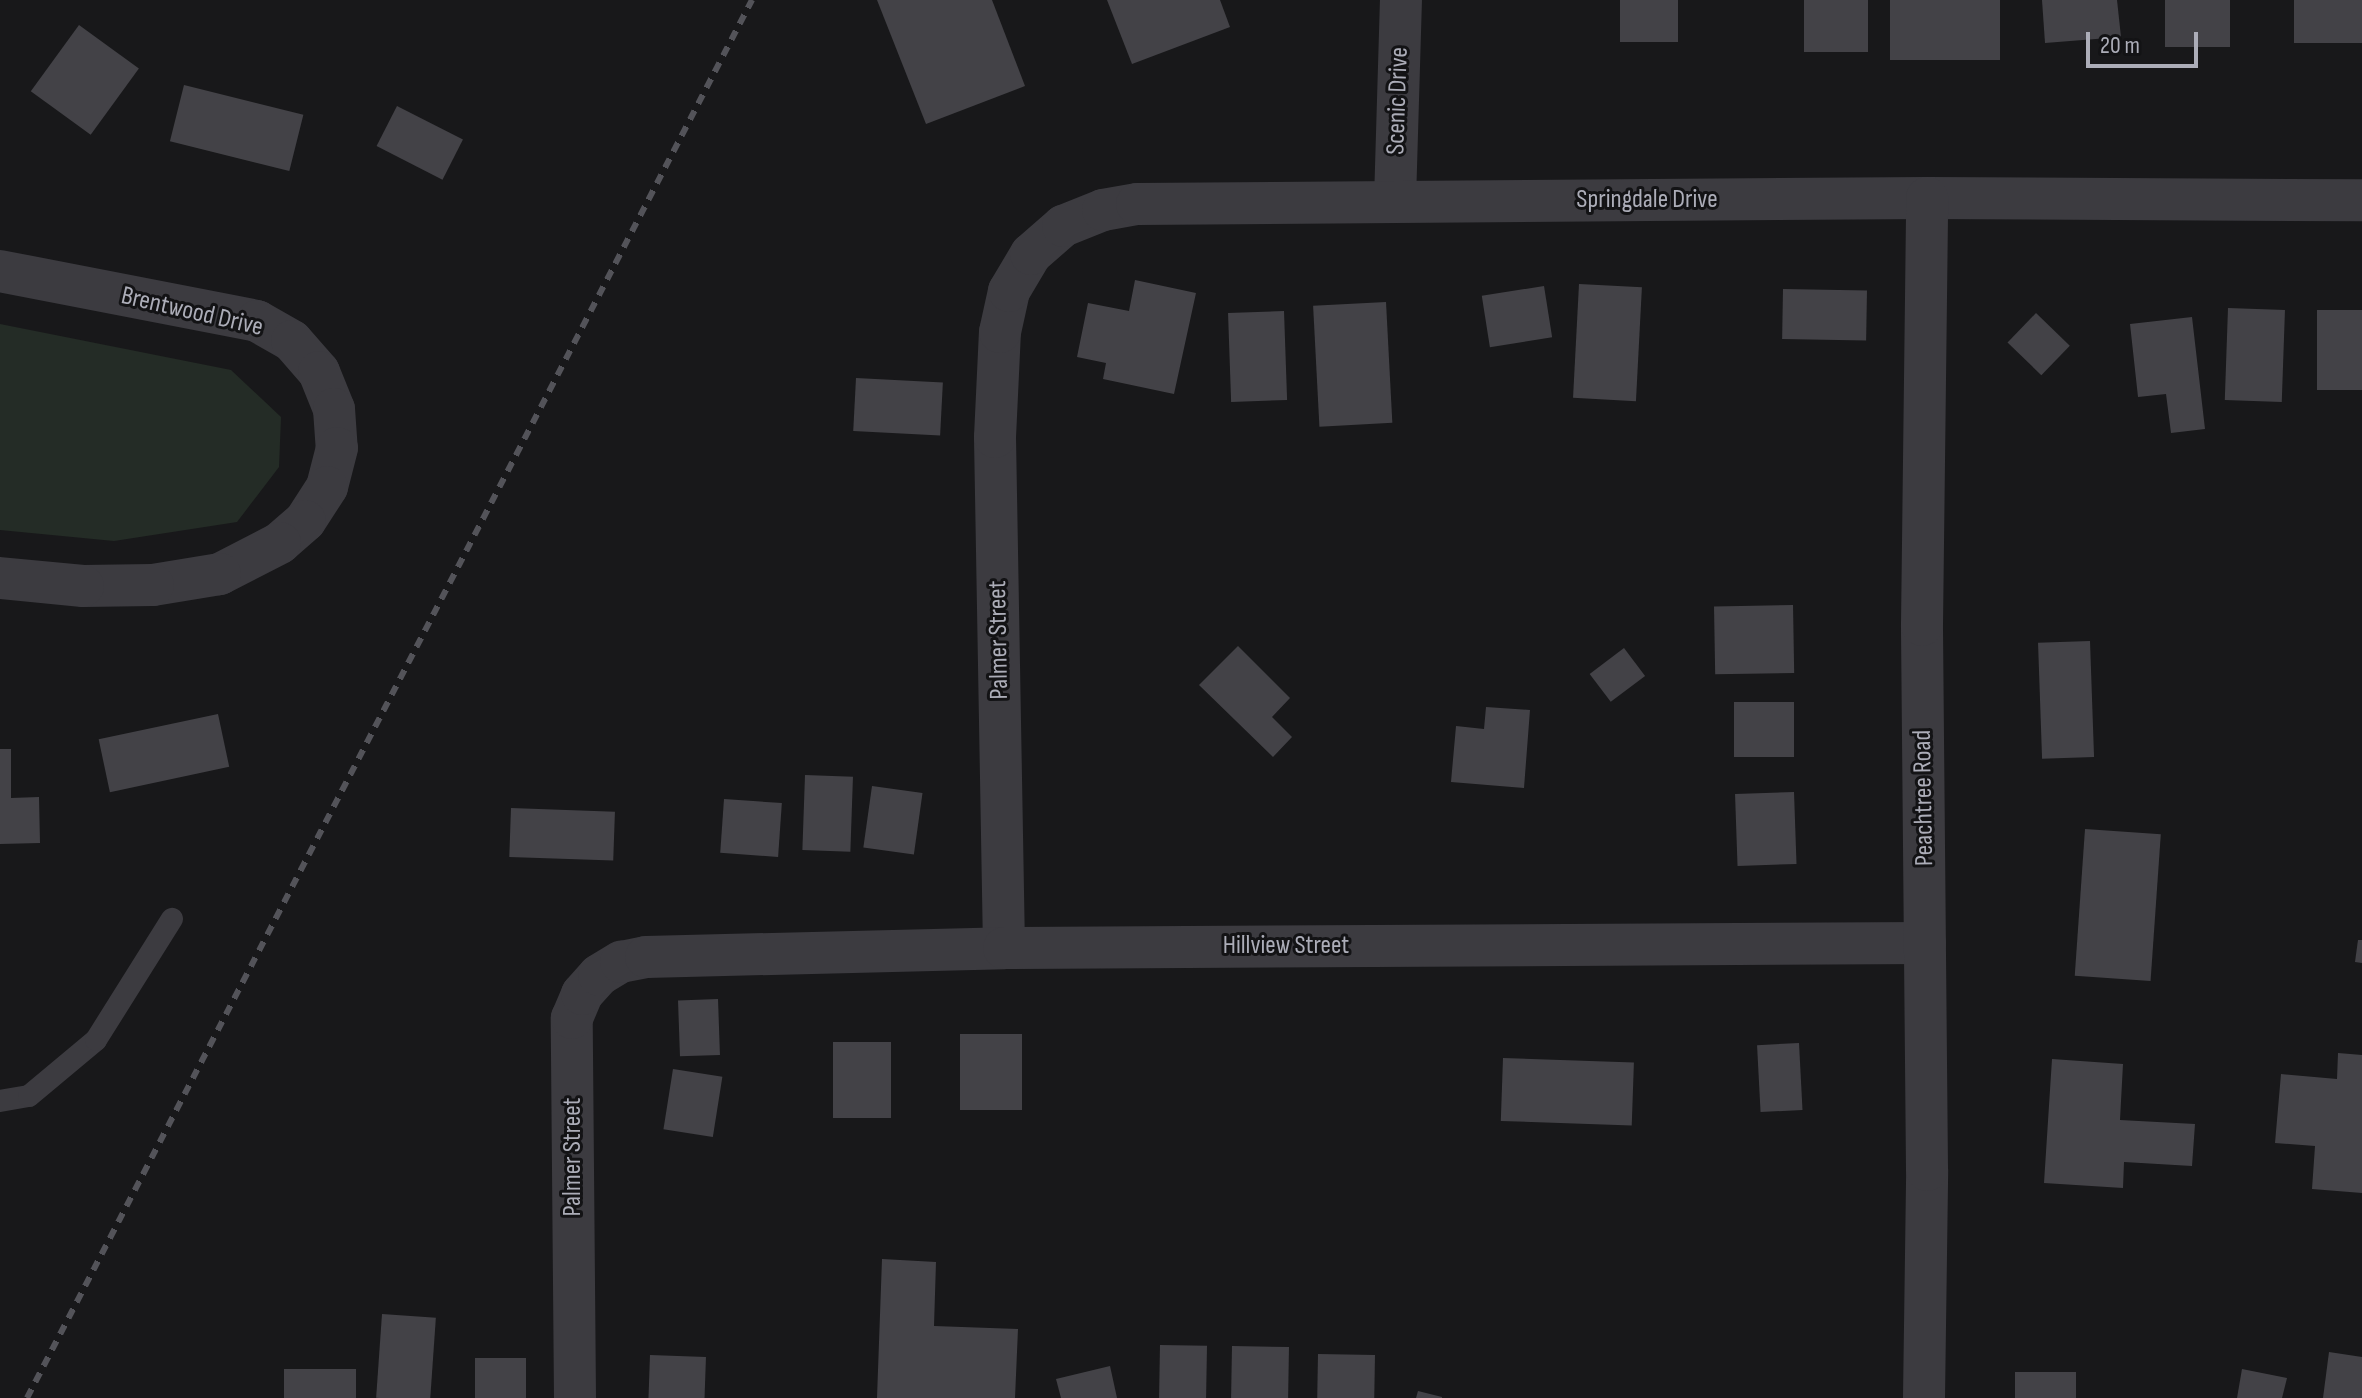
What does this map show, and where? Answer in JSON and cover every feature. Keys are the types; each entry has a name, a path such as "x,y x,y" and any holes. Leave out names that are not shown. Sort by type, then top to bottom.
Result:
{"street":[{"name":"Scenic Drive","path":"1395,201 1401,0"},
{"name":"Springdale Drive","path":"1000,332 1009,291 1031,254 1063,226 1103,210 1137,204 1927,198 2362,200"},
{"name":"Peachtree Road","path":"1924,1398 1922,625 1927,198"},
{"name":"Brentwood Drive","path":"0,271 257,321 292,341 319,372 334,409 337,448 327,487 305,521 280,543 220,574 187,582 111,586 0,578"},
{"name":"Palmer Street","path":"1000,332 995,437 1004,948"},
{"name":"Hillview Street","path":"646,957 1004,948 1925,943"},
{"name":"Palmer Street","path":"575,1398 572,1018 582,994 599,975 621,962 646,957"}],"lane":[{"path":"0,1101 29,1096 96,1040 172,919"}],"shaded area":[{"path":"0,324 231,370 281,417 279,467 237,522 114,541 0,530"}],"building":[{"path":"877,0 992,0 1025,86 926,124"},
{"path":"1107,0 1220,0 1230,27 1132,64"},
{"path":"1620,0 1678,0 1678,42 1620,42"},
{"path":"1804,0 1868,0 1868,52 1804,52"},
{"path":"1890,0 2000,0 2000,60 1890,60"},
{"path":"2042,0 2117,0 2121,37 2045,43"},
{"path":"2165,0 2230,0 2230,47 2165,47"},
{"path":"2294,0 2362,0 2362,43 2294,43"},
{"path":"79,25 139,68 91,135 31,91"},
{"path":"184,85 303,115 289,171 170,141"},
{"path":"397,106 463,140 443,180 377,146"},
{"path":"1135,280 1196,293 1174,394 1103,379 1106,363 1077,357 1088,303 1129,311"},
{"path":"1579,284 1642,287 1636,401 1573,398"},
{"path":"1544,286 1552,337 1490,347 1482,296"},
{"path":"1783,289 1867,290 1866,340 1782,339"},
{"path":"1386,302 1392,423 1319,427 1313,306"},
{"path":"2228,308 2285,310 2282,402 2225,400"},
{"path":"2317,310 2362,310 2362,390 2317,390"},
{"path":"1284,311 1287,400 1231,402 1228,313"},
{"path":"2036,313 2070,346 2041,375 2008,342"},
{"path":"2192,317 2205,429 2171,433 2166,394 2138,397 2130,324"},
{"path":"856,378 943,383 940,435 853,431"},
{"path":"1793,605 1794,673 1715,674 1714,606"},
{"path":"2090,641 2094,757 2042,759 2038,643"},
{"path":"1238,646 1290,698 1272,717 1292,737 1273,757 1199,685"},
{"path":"1624,648 1645,676 1611,702 1590,674"},
{"path":"1734,702 1794,702 1794,757 1734,757"},
{"path":"1486,707 1530,710 1524,788 1451,782 1456,726 1484,729"},
{"path":"218,714 229,767 110,792 99,739"},
{"path":"0,749 11,749 11,798 39,797 40,843 0,844"},
{"path":"805,775 853,777 850,852 802,850"},
{"path":"872,786 923,793 914,854 863,847"},
{"path":"1794,792 1797,864 1738,866 1735,794"},
{"path":"724,799 782,803 778,857 720,853"},
{"path":"511,808 615,812 613,861 509,857"},
{"path":"2085,829 2161,834 2151,981 2075,976"},
{"path":"2358,940 2362,940 2362,963 2355,962"},
{"path":"718,999 720,1055 680,1056 678,1000"},
{"path":"960,1034 1022,1034 1022,1110 960,1110"},
{"path":"833,1042 891,1042 891,1118 833,1118"},
{"path":"1799,1043 1803,1110 1761,1112 1757,1045"},
{"path":"2338,1053 2362,1055 2362,1193 2312,1189 2315,1146 2275,1143 2281,1074 2337,1079"},
{"path":"1503,1058 1634,1063 1632,1126 1501,1121"},
{"path":"2052,1059 2123,1064 2120,1120 2195,1124 2192,1166 2124,1162 2123,1188 2044,1183"},
{"path":"673,1069 722,1077 713,1137 663,1129"},
{"path":"882,1259 936,1262 934,1326 1018,1329 1015,1398 877,1398"},
{"path":"382,1314 436,1318 430,1398 376,1398"},
{"path":"1160,1345 1207,1346 1206,1398 1159,1398"},
{"path":"1232,1346 1289,1347 1288,1398 1231,1398"},
{"path":"2329,1352 2362,1357 2362,1398 2323,1398"},
{"path":"1318,1354 1375,1355 1374,1398 1317,1398"},
{"path":"650,1355 706,1357 705,1398 648,1398"},
{"path":"475,1358 526,1358 526,1398 475,1398"},
{"path":"1110,1366 1117,1398 1061,1398 1056,1379"},
{"path":"284,1369 356,1369 356,1398 284,1398"},
{"path":"2242,1369 2287,1378 2282,1398 2237,1398"},
{"path":"2015,1372 2076,1372 2076,1398 2015,1398"},
{"path":"1418,1391 1442,1397 1442,1398 1416,1398"}],"railway":[{"path":"27,1398 752,0"}]}
